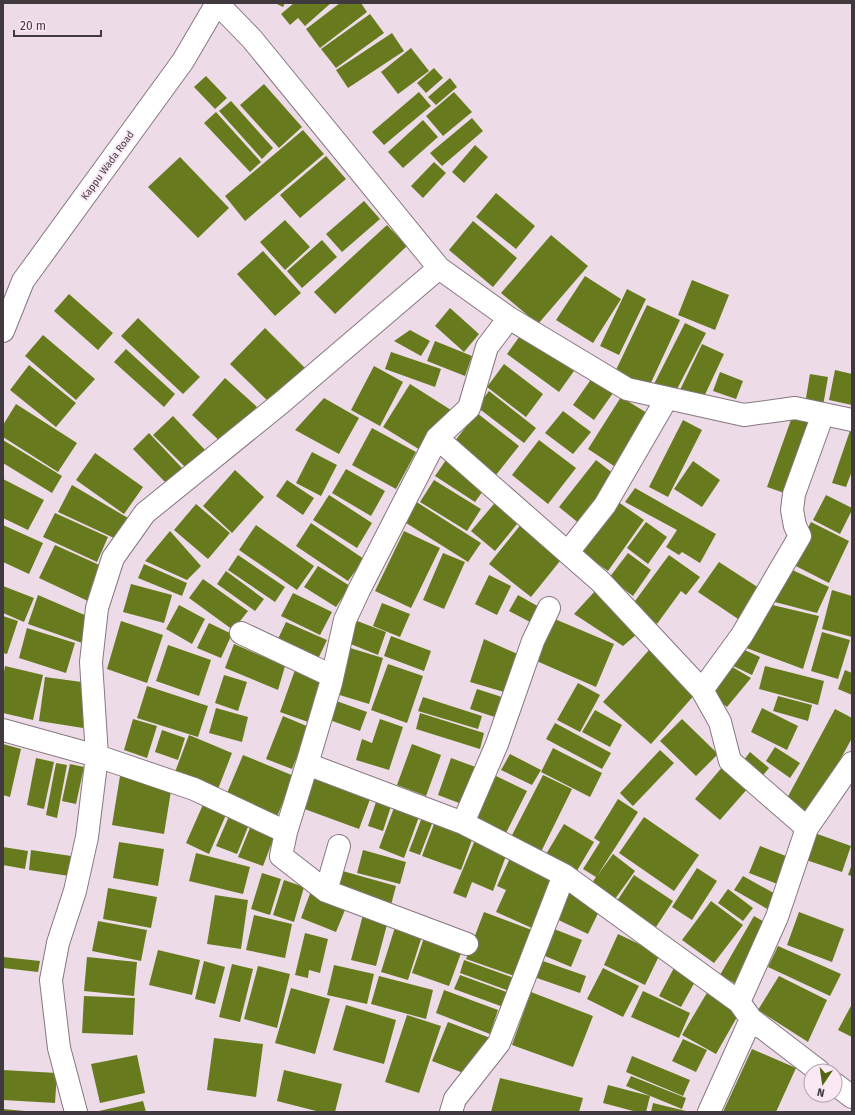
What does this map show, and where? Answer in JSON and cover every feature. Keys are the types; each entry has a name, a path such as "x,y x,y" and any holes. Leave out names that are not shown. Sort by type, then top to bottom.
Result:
{"street":[{"path":"217,3 252,39 439,268 509,318 627,389 744,415 795,408 852,420"},
{"name":"Kappu Wada Road","path":"3,330 23,281 183,61 217,3"},
{"path":"76,1112 59,1048 51,980 58,943 75,891 87,837 97,756 91,662 98,608 113,558 145,513 280,403 439,268"},
{"path":"467,944 326,891 281,856 286,832 331,683 345,620 437,438 469,408 487,347 509,318"},
{"path":"568,552 605,505 667,398"},
{"path":"702,690 742,635 800,536 795,526 792,510 794,494 823,414"},
{"path":"437,438 601,582 702,690 720,722 730,761 807,828"},
{"path":"463,823 497,744 533,641 550,608"},
{"path":"241,633 332,676"},
{"path":"3,730 97,756 194,788 286,832"},
{"path":"709,1112 807,828 852,763"},
{"path":"307,764 463,823 564,875 745,1010 809,1063"},
{"path":"326,891 339,846"},
{"path":"451,1112 455,1099 499,1043 564,875"},
{"path":"843,1090 852,1097"}],"building":[{"path":"275,3 285,3 283,7"},
{"path":"294,3 331,3 305,26 298,18 290,25 281,14"},
{"path":"340,3 361,3 367,12 320,48 306,29"},
{"path":"370,14 384,33 336,68 321,49"},
{"path":"392,33 404,51 348,88 336,70"},
{"path":"411,48 429,71 398,94 381,72"},
{"path":"434,68 443,78 426,93 417,83"},
{"path":"206,76 227,98 215,109 194,87"},
{"path":"450,78 457,87 436,105 428,97"},
{"path":"264,84 302,127 279,148 240,105"},
{"path":"419,92 431,106 384,145 372,132"},
{"path":"454,92 472,112 443,136 426,116"},
{"path":"231,101 273,148 262,159 219,111"},
{"path":"216,112 261,162 250,172 204,123"},
{"path":"472,118 483,131 442,166 430,153"},
{"path":"423,120 438,137 403,168 388,152"},
{"path":"303,130 324,154 245,221 225,196"},
{"path":"475,145 488,157 464,183 452,172"},
{"path":"326,156 346,179 300,218 280,195"},
{"path":"180,157 229,208 198,238 148,187"},
{"path":"434,162 446,173 423,198 411,186"},
{"path":"496,193 535,226 516,249 476,217"},
{"path":"364,201 380,219 342,252 326,234"},
{"path":"285,220 310,247 285,270 260,242"},
{"path":"473,221 517,258 493,287 449,250"},
{"path":"387,225 407,246 335,314 314,292"},
{"path":"551,235 588,266 538,324 501,293"},
{"path":"322,240 337,257 302,288 287,271"},
{"path":"263,251 301,293 275,316 237,274"},
{"path":"585,276 621,299 593,343 556,320"},
{"path":"692,280 729,295 715,330 678,315"},
{"path":"627,289 646,299 619,355 600,346"},
{"path":"69,294 113,333 98,350 54,311"},
{"path":"647,305 680,320 649,387 615,372"},
{"path":"450,308 479,334 464,352 435,326"},
{"path":"138,318 200,377 183,394 121,336"},
{"path":"685,323 706,333 674,395 654,384"},
{"path":"265,328 305,368 270,403 230,364"},
{"path":"410,330 430,341 421,356 394,341"},
{"path":"522,333 574,371 559,392 507,354"},
{"path":"43,335 95,379 76,400 25,356"},
{"path":"435,341 472,356 465,376 427,361"},
{"path":"702,344 724,354 702,401 680,390"},
{"path":"126,349 175,394 164,407 114,362"},
{"path":"391,352 441,369 435,387 385,369"},
{"path":"504,364 543,394 526,417 487,387"},
{"path":"29,365 76,403 56,427 10,390"},
{"path":"374,366 403,382 380,426 351,410"},
{"path":"835,370 852,374 852,405 829,400"},
{"path":"720,372 743,381 736,399 713,391"},
{"path":"810,374 828,377 823,406 805,404"},
{"path":"225,378 257,407 223,444 192,415"},
{"path":"592,378 613,393 594,420 573,405"},
{"path":"410,384 451,410 425,453 383,427"},
{"path":"489,391 536,428 524,443 477,407"},
{"path":"621,397 647,413 614,466 588,449"},
{"path":"324,398 359,418 339,454 295,430"},
{"path":"16,404 77,443 58,472 3,437 3,425"},
{"path":"563,411 591,432 573,454 545,433"},
{"path":"477,413 519,446 496,475 454,442"},
{"path":"173,416 206,451 187,469 153,435"},
{"path":"792,417 815,425 790,495 767,487"},
{"path":"683,420 702,430 668,497 649,487"},
{"path":"852,425 852,471 846,487 832,483"},
{"path":"372,428 416,452 396,489 352,465"},
{"path":"149,433 182,468 166,483 133,449"},
{"path":"3,440 62,476 52,493 3,463"},
{"path":"539,440 576,468 548,504 512,475"},
{"path":"312,452 337,465 321,496 296,483"},
{"path":"95,453 143,487 124,514 76,480"},
{"path":"448,457 488,484 475,502 435,476"},
{"path":"596,460 619,478 581,525 559,507"},
{"path":"693,461 720,480 702,507 674,489"},
{"path":"346,469 385,491 371,516 332,493"},
{"path":"235,470 264,497 232,533 203,506"},
{"path":"3,479 44,500 28,530 3,518"},
{"path":"287,480 314,498 303,515 276,496"},
{"path":"434,480 481,509 467,531 420,502"},
{"path":"72,485 128,518 114,538 58,512"},
{"path":"635,488 716,534 700,563 682,552 679,555 666,547 677,530 625,502"},
{"path":"329,495 372,523 357,548 313,520"},
{"path":"826,495 852,508 840,534 813,520"},
{"path":"499,498 522,518 495,551 471,531"},
{"path":"614,499 644,520 608,571 578,550"},
{"path":"415,501 481,543 468,562 403,521"},
{"path":"196,504 230,533 208,559 174,530"},
{"path":"55,513 108,537 97,562 43,537"},
{"path":"646,522 667,537 648,564 627,548"},
{"path":"811,522 849,541 829,583 790,563"},
{"path":"311,523 364,559 348,581 296,546"},
{"path":"522,523 564,556 531,597 489,564"},
{"path":"3,525 43,543 29,574 3,562"},
{"path":"256,525 314,566 297,590 239,550"},
{"path":"170,531 201,566 187,580 145,561"},
{"path":"404,531 440,548 411,608 375,591"},
{"path":"55,545 106,568 90,602 39,578"},
{"path":"443,553 465,562 444,609 423,600"},
{"path":"628,553 651,570 633,596 609,578"},
{"path":"238,555 285,587 275,602 228,570"},
{"path":"669,555 700,577 686,595 681,591 657,624 632,605"},
{"path":"719,562 765,592 744,623 698,592"},
{"path":"144,564 187,583 182,596 138,578"},
{"path":"318,566 350,586 336,607 304,587"},
{"path":"786,567 829,587 817,613 767,600"},
{"path":"226,571 264,599 255,611 217,584"},
{"path":"489,575 511,586 497,615 475,604"},
{"path":"203,579 248,611 233,630 189,598"},
{"path":"131,584 172,595 164,623 123,612"},
{"path":"3,586 34,598 24,622 3,613"},
{"path":"596,590 637,634 623,646 574,614"},
{"path":"832,590 852,596 852,637 822,629"},
{"path":"293,593 332,612 320,635 281,616"},
{"path":"38,595 87,616 83,629 92,632 88,645 28,624"},
{"path":"518,595 541,608 532,623 509,611"},
{"path":"382,603 410,614 400,637 373,626"},
{"path":"764,603 819,616 803,669 741,646"},
{"path":"179,605 205,619 192,644 166,629"},
{"path":"3,616 18,621 7,654 3,653"},
{"path":"550,617 614,644 596,687 532,659"},
{"path":"352,619 386,632 378,655 343,641"},
{"path":"121,621 163,635 147,683 107,669"},
{"path":"286,622 327,640 317,661 276,643"},
{"path":"209,623 232,634 221,658 197,648"},
{"path":"27,628 75,643 66,673 19,658"},
{"path":"822,632 850,640 838,679 811,671"},
{"path":"391,636 431,651 424,671 384,656"},
{"path":"484,639 522,656 511,694 470,682"},
{"path":"234,644 285,666 278,690 225,668"},
{"path":"168,645 211,660 199,696 156,681"},
{"path":"347,647 383,658 369,704 333,693"},
{"path":"738,647 760,657 752,675 729,664"},
{"path":"649,650 697,692 651,744 603,702"},
{"path":"388,664 423,676 407,723 371,710"},
{"path":"729,665 751,678 727,707 708,692"},
{"path":"5,666 43,675 33,720 3,713 3,677"},
{"path":"765,666 824,681 818,705 759,689"},
{"path":"295,670 324,681 308,722 280,712"},
{"path":"845,670 852,673 852,695 838,689"},
{"path":"224,675 247,682 238,711 215,703"},
{"path":"45,677 89,683 83,728 39,721"},
{"path":"578,683 600,695 580,732 557,720"},
{"path":"147,686 208,706 198,737 137,718"},
{"path":"477,689 508,699 501,719 470,709"},
{"path":"778,696 812,705 808,721 773,711"},
{"path":"423,697 482,716 478,729 418,711"},
{"path":"331,699 367,712 360,731 324,718"},
{"path":"216,708 248,717 242,742 209,733"},
{"path":"762,708 798,726 787,750 751,732"},
{"path":"835,709 852,718 852,738 810,815 785,802"},
{"path":"595,710 622,725 610,747 582,732"},
{"path":"420,713 484,733 480,749 416,729"},
{"path":"283,716 309,727 292,769 266,759"},
{"path":"133,719 157,726 147,758 124,750"},
{"path":"380,719 403,727 389,770 356,760 362,739 372,743"},
{"path":"682,719 718,754 696,776 660,741"},
{"path":"555,723 611,753 602,769 546,739"},
{"path":"162,730 185,738 178,760 155,752"},
{"path":"189,735 232,753 218,789 175,772"},
{"path":"3,744 21,749 10,797 3,795"},
{"path":"412,744 441,755 426,796 397,785"},
{"path":"775,747 800,763 790,778 766,761"},
{"path":"553,748 602,773 590,797 541,772"},
{"path":"660,750 674,763 633,806 620,793"},
{"path":"750,752 769,768 759,780 740,765"},
{"path":"510,754 541,770 532,785 501,770"},
{"path":"243,755 294,776 276,819 225,798"},
{"path":"36,758 54,762 44,809 27,805"},
{"path":"451,758 481,769 467,806 438,795"},
{"path":"56,763 67,765 57,818 46,815"},
{"path":"70,764 84,767 76,804 62,801"},
{"path":"724,765 749,787 720,820 695,799"},
{"path":"312,772 372,794 359,829 299,807"},
{"path":"492,774 527,791 505,835 471,819"},
{"path":"543,775 572,789 539,856 509,841"},
{"path":"120,776 172,785 164,834 112,825"},
{"path":"377,799 392,803 383,831 368,826"},
{"path":"618,799 638,812 597,876 613,854 635,871 615,899 592,883 596,877 583,869 600,842 594,838"},
{"path":"205,800 228,810 209,854 186,843"},
{"path":"395,805 420,814 404,858 379,848"},
{"path":"424,812 435,816 420,855 409,851"},
{"path":"230,814 250,822 237,854 216,846"},
{"path":"437,816 473,837 461,870 422,856"},
{"path":"644,817 699,855 674,891 619,853"},
{"path":"252,823 276,832 263,866 238,857"},
{"path":"564,824 594,842 575,874 545,856"},
{"path":"809,831 851,846 842,872 800,858"},
{"path":"475,840 507,853 493,891 472,882 466,898 453,893"},
{"path":"119,842 164,849 158,886 113,878"},
{"path":"760,846 791,858 780,885 749,873"},
{"path":"3,847 28,851 25,869 3,865"},
{"path":"31,850 78,857 76,877 29,870"},
{"path":"363,850 406,862 400,884 357,873"},
{"path":"196,853 250,867 243,894 189,881"},
{"path":"511,856 558,879 534,929 496,912 506,890 497,886"},
{"path":"852,864 852,876 848,875"},
{"path":"697,868 717,881 692,920 672,907"},
{"path":"339,870 396,886 391,905 335,889"},
{"path":"262,873 281,879 270,915 251,909"},
{"path":"634,875 673,901 656,927 617,901"},
{"path":"743,876 779,896 771,911 734,890"},
{"path":"284,880 304,887 294,922 273,915"},
{"path":"564,887 602,905 588,934 550,916"},
{"path":"108,888 157,897 151,928 103,919"},
{"path":"728,889 753,908 743,921 718,903"},
{"path":"311,891 347,905 336,932 301,918"},
{"path":"215,895 248,900 241,949 207,944"},
{"path":"711,901 743,925 714,963 682,940"},
{"path":"364,911 389,917 376,966 351,960"},
{"path":"484,912 537,932 520,978 466,959"},
{"path":"799,912 844,929 832,962 787,945"},
{"path":"254,915 292,924 285,958 246,950"},
{"path":"754,916 770,925 736,984 720,975"},
{"path":"98,921 147,930 141,961 92,951"},
{"path":"396,924 423,933 408,980 381,972"},
{"path":"549,927 582,940 571,967 538,953"},
{"path":"426,932 464,945 449,986 412,973"},
{"path":"305,933 328,939 320,973 309,970 308,978 295,975"},
{"path":"618,934 660,954 645,985 604,965"},
{"path":"778,946 841,974 830,996 768,967"},
{"path":"158,950 200,960 192,995 149,985"},
{"path":"3,957 40,961 38,972 3,968"},
{"path":"87,957 137,962 134,996 84,991"},
{"path":"464,960 517,979 512,992 460,973"},
{"path":"540,960 586,976 580,993 534,977"},
{"path":"204,961 225,967 215,1004 195,999"},
{"path":"232,964 253,969 240,1022 219,1017"},
{"path":"334,965 374,974 367,1004 327,995"},
{"path":"258,966 290,974 277,1028 244,1019"},
{"path":"675,966 697,978 681,1007 659,996"},
{"path":"603,968 639,986 623,1017 587,999"},
{"path":"460,975 512,994 506,1008 454,989"},
{"path":"379,976 433,990 426,1019 371,1004"},
{"path":"779,976 827,1000 808,1042 758,1010"},
{"path":"291,988 330,999 315,1054 275,1043"},
{"path":"444,990 498,1010 490,1034 436,1013"},
{"path":"643,991 690,1013 679,1038 631,1017"},
{"path":"708,991 741,1010 716,1054 682,1035"},
{"path":"531,992 593,1016 573,1067 512,1045"},
{"path":"84,996 135,998 133,1035 82,1033"},
{"path":"852,1004 852,1037 838,1030"},
{"path":"346,1005 396,1020 384,1064 333,1050"},
{"path":"407,1015 441,1026 419,1093 385,1082"},
{"path":"448,1022 493,1039 466,1074 432,1061"},
{"path":"214,1038 263,1044 256,1097 207,1090"},
{"path":"683,1039 707,1050 696,1072 672,1061"},
{"path":"752,1049 796,1068 776,1112 723,1112"},
{"path":"137,1055 145,1093 100,1103 91,1064"},
{"path":"632,1056 690,1080 683,1096 626,1072"},
{"path":"3,1070 57,1073 55,1103 3,1100"},
{"path":"284,1070 342,1084 335,1112 320,1112 277,1101"},
{"path":"631,1076 686,1098 682,1109 626,1086"},
{"path":"500,1078 583,1098 579,1112 491,1112"},
{"path":"608,1085 650,1096 646,1112 637,1112 603,1103"},
{"path":"143,1101 146,1112 99,1112 99,1111"},
{"path":"653,1103 686,1111 686,1112 651,1112"},
{"path":"3,1109 25,1111 25,1112 3,1112"}]}
